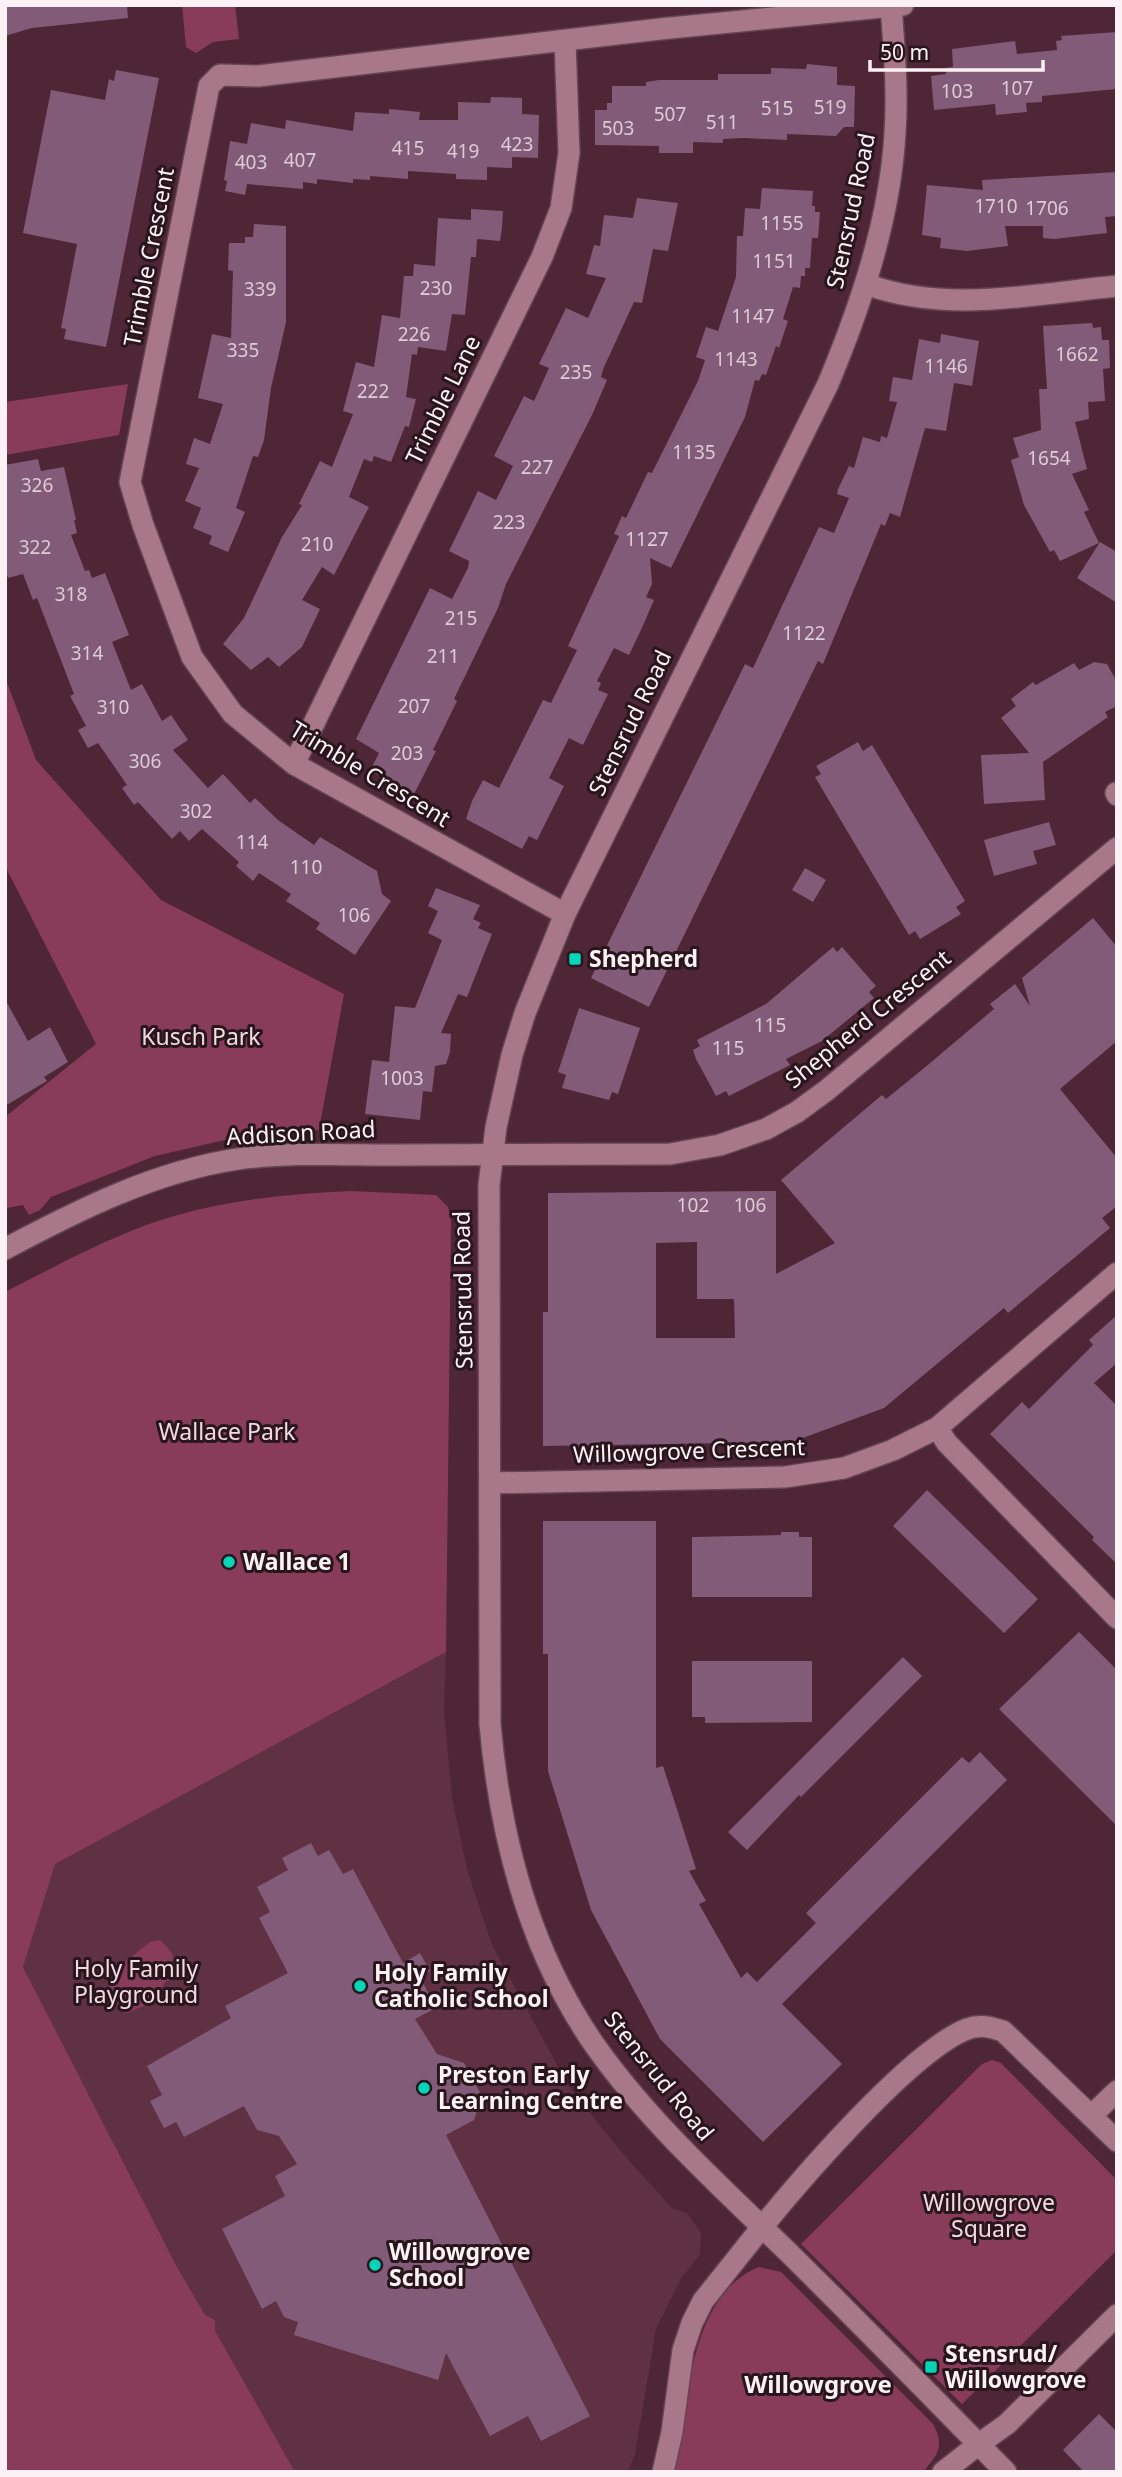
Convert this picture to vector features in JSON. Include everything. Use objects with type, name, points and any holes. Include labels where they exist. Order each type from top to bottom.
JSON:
[{"type":"street","name":"Trimble Crescent","points":[[565,914],[294,764],[233,714],[192,657],[143,525],[130,482],[209,86],[220,75],[258,76],[895,6]]},
{"type":"street","name":"Stensrud Road","points":[[895,6],[895,134],[866,284],[828,384],[565,914],[515,1044],[492,1155],[488,1207],[490,1724],[493,1761],[509,1847],[536,1929],[553,1969],[595,2046],[672,2136],[1006,2472]]},
{"type":"street","name":"Trimble Lane","points":[[294,764],[536,269],[561,208],[569,153],[565,41]]},
{"type":"street","points":[[866,284],[896,295],[962,301],[1117,286]]},
{"type":"street","name":"Shepherd Crescent","points":[[492,1155],[670,1154],[720,1144],[766,1129],[827,1090],[1117,848]]},
{"type":"street","name":"Addison Road","points":[[5,1249],[75,1213],[140,1186],[190,1170],[238,1159],[303,1155],[492,1155]]},
{"type":"street","name":"Willowgrove Crescent","points":[[490,1483],[785,1477],[845,1468],[893,1450],[937,1428],[1117,1273]]},
{"type":"street","points":[[937,1428],[947,1443],[1117,1618]]},
{"type":"street","points":[[663,2472],[672,2432],[683,2350],[703,2301],[811,2170],[890,2089],[951,2037],[969,2028],[985,2026],[1003,2031],[1117,2141]]},
{"type":"street","points":[[1092,2115],[1117,2091]]},
{"type":"street","points":[[943,2472],[1007,2424],[1117,2315]]},
{"type":"shaded area","points":[[446,1652],[444,1711],[452,1798],[467,1869],[492,1945],[569,2087],[624,2155],[672,2208],[687,2213],[701,2233],[700,2254],[680,2280],[656,2329],[635,2454],[628,2472],[295,2472],[176,2265],[23,1967],[54,1864]]},
{"type":"green space","points":[[182,5],[235,5],[239,39],[213,42],[196,53],[186,47]]},
{"type":"green space","points":[[128,384],[119,435],[5,455],[5,402]]},
{"type":"green space","name":"Kusch Park","points":[[5,677],[36,760],[161,900],[344,994],[319,1130],[229,1139],[155,1156],[51,1197],[40,1210],[29,1215],[23,1205],[7,1208],[5,1117],[96,1044],[5,866]]},
{"type":"green space","name":"Wallace Park","points":[[351,1191],[436,1195],[448,1207],[451,1219],[446,1652],[55,1864],[23,1967],[176,2265],[205,2315],[215,2320],[215,2331],[295,2472],[5,2472],[5,1292],[106,1242],[166,1218],[244,1201]]},
{"type":"green space","name":"Holy Family Playground","points":[[161,1940],[173,1955],[171,1969],[175,1971],[175,1979],[166,1981],[153,2002],[127,2013],[122,2012],[109,1989],[110,1974],[150,1942]]},
{"type":"green space","name":"Willowgrove Square","points":[[992,2060],[1001,2063],[1117,2180],[1117,2250],[962,2404],[801,2244],[982,2064]]},
{"type":"green space","points":[[759,2267],[781,2272],[933,2424],[939,2438],[938,2450],[923,2472],[673,2472],[688,2387],[704,2328],[717,2302],[735,2282]]},
{"type":"building","points":[[5,5],[127,5],[128,18],[32,28],[5,36]]},
{"type":"building","points":[[1117,32],[1117,89],[1042,96],[1042,102],[1026,103],[1027,112],[996,115],[995,104],[934,110],[931,76],[946,74],[945,68],[953,67],[952,49],[1015,41],[1017,54],[1057,50],[1056,41],[1062,40],[1061,36]]},
{"type":"building","points":[[807,64],[837,67],[837,85],[855,86],[854,127],[844,127],[836,136],[787,134],[787,140],[744,138],[723,139],[723,143],[693,142],[693,153],[659,153],[659,146],[595,145],[595,110],[607,110],[607,103],[612,103],[612,86],[646,86],[646,82],[659,80],[718,80],[718,74],[771,74],[771,68],[806,69]]},
{"type":"building","points":[[116,70],[159,78],[106,347],[64,339],[66,329],[61,328],[77,244],[23,233],[51,90],[105,100],[109,79],[114,81]]},
{"type":"building","points":[[491,97],[522,98],[522,114],[539,115],[538,158],[512,157],[512,168],[487,167],[487,180],[456,179],[456,174],[408,171],[408,179],[370,176],[370,180],[353,179],[353,183],[317,179],[317,184],[303,182],[303,189],[247,184],[245,195],[225,191],[230,141],[247,144],[251,123],[285,129],[286,120],[353,131],[355,112],[389,114],[389,109],[420,112],[419,120],[458,120],[458,102],[490,103]]},
{"type":"building","points":[[1117,172],[1117,216],[1105,217],[1107,233],[1054,239],[1043,238],[1043,226],[1005,226],[1008,246],[967,251],[940,248],[941,238],[922,235],[927,185],[983,190],[982,180]]},
{"type":"building","points":[[762,188],[813,191],[812,206],[815,206],[815,212],[820,212],[818,238],[812,238],[810,268],[805,268],[805,276],[801,276],[800,288],[793,287],[783,319],[788,321],[779,348],[776,346],[766,375],[762,374],[759,381],[755,380],[745,417],[671,568],[650,558],[652,584],[646,597],[654,600],[641,630],[629,655],[614,648],[597,681],[601,683],[598,690],[608,694],[583,745],[569,738],[549,778],[564,786],[537,840],[529,836],[522,849],[466,819],[472,801],[483,780],[499,788],[543,700],[551,703],[577,650],[568,646],[619,536],[614,534],[622,516],[626,518],[648,472],[652,473],[698,381],[705,360],[696,357],[706,327],[718,331],[736,277],[737,236],[743,236],[745,208],[760,209]]},
{"type":"building","points":[[637,198],[678,203],[668,251],[653,249],[642,303],[634,302],[604,367],[601,377],[607,380],[592,415],[506,584],[498,608],[454,699],[457,701],[433,750],[436,751],[414,794],[370,771],[379,753],[356,739],[430,588],[452,599],[468,568],[469,561],[449,551],[478,491],[496,500],[513,466],[494,456],[524,396],[534,401],[549,368],[539,364],[566,308],[588,318],[606,278],[586,274],[594,245],[600,246],[604,215],[633,218]]},
{"type":"building","points":[[471,209],[503,211],[500,241],[477,239],[476,257],[471,257],[465,315],[452,314],[446,351],[418,347],[417,355],[412,354],[406,397],[416,399],[409,427],[405,426],[391,462],[374,456],[372,462],[364,459],[349,497],[369,507],[334,575],[322,567],[302,600],[320,609],[302,647],[279,667],[268,657],[251,670],[223,644],[244,618],[282,537],[302,505],[299,504],[320,461],[332,467],[353,414],[343,411],[356,362],[374,367],[382,315],[400,318],[404,276],[413,276],[414,264],[435,266],[438,218],[471,220]]},
{"type":"building","points":[[254,224],[286,226],[286,322],[271,388],[264,440],[258,457],[253,456],[236,508],[245,512],[228,552],[209,544],[212,536],[193,528],[201,508],[185,501],[199,468],[186,464],[194,438],[210,444],[223,404],[198,398],[212,334],[231,338],[233,271],[228,270],[229,243],[245,243],[245,237],[253,237]]},
{"type":"building","points":[[1092,323],[1093,328],[1101,327],[1102,340],[1109,340],[1110,368],[1103,369],[1105,401],[1088,402],[1089,419],[1075,422],[1087,469],[1072,474],[1089,510],[1084,512],[1099,543],[1060,561],[1054,550],[1050,552],[1024,505],[1011,460],[1019,457],[1013,438],[1041,430],[1039,389],[1047,389],[1043,326]]},
{"type":"building","points":[[941,334],[979,341],[972,386],[954,383],[946,431],[925,428],[900,517],[890,513],[885,526],[881,524],[823,664],[818,661],[649,1007],[591,978],[745,664],[753,668],[819,527],[834,533],[849,498],[837,494],[838,489],[849,466],[854,468],[863,437],[880,442],[881,436],[887,438],[897,402],[889,401],[893,377],[912,380],[919,339],[940,343]]},
{"type":"building","points":[[38,459],[41,471],[64,467],[76,520],[77,533],[71,535],[85,571],[89,570],[92,578],[105,573],[129,635],[112,642],[131,690],[142,684],[162,721],[171,715],[188,740],[173,750],[208,788],[223,774],[250,803],[255,798],[278,820],[314,845],[320,837],[377,871],[382,894],[391,901],[355,955],[316,929],[320,923],[286,901],[291,894],[259,873],[253,881],[236,866],[239,862],[202,829],[189,841],[180,831],[172,839],[138,802],[134,805],[122,788],[127,785],[98,743],[88,748],[78,730],[86,726],[70,696],[74,694],[37,598],[33,600],[23,574],[8,578],[5,569],[5,465]]},
{"type":"building","points":[[1100,542],[1117,552],[1117,603],[1077,578]]},
{"type":"building","points":[[1094,662],[1107,664],[1117,682],[1117,706],[1105,712],[1108,717],[1043,762],[1045,800],[984,804],[981,755],[1029,753],[1001,718],[1016,706],[1011,699],[1033,682],[1036,685],[1074,663],[1079,670]]},
{"type":"building","points":[[858,742],[863,751],[872,745],[965,901],[956,907],[961,914],[920,939],[915,931],[909,935],[815,777],[821,774],[816,766]]},
{"type":"building","points":[[1049,822],[1056,845],[1033,851],[1037,864],[994,876],[984,840]]},
{"type":"building","points":[[805,868],[826,880],[813,902],[792,890]]},
{"type":"building","points":[[436,888],[480,905],[473,919],[481,923],[478,928],[492,934],[467,997],[458,994],[441,1033],[451,1034],[450,1052],[446,1064],[435,1066],[432,1092],[423,1091],[420,1120],[365,1114],[372,1060],[389,1062],[395,1006],[415,1008],[442,940],[428,933],[438,911],[428,906]]},
{"type":"building","points":[[1093,918],[1117,947],[1117,1041],[1060,1089],[1117,1158],[1117,1206],[1102,1218],[1110,1228],[1008,1313],[1004,1308],[884,1408],[792,1442],[543,1446],[543,1312],[548,1312],[548,1193],[776,1191],[776,1274],[835,1243],[781,1180],[882,1095],[886,1099],[923,1069],[994,1009],[990,1004],[1015,984],[1030,1006],[1022,978]],"holes":[[[697,1242],[697,1299],[734,1299],[735,1338],[656,1338],[656,1243]]]},
{"type":"building","points":[[833,947],[837,952],[842,947],[876,986],[869,992],[874,998],[822,1041],[786,1059],[790,1065],[729,1096],[726,1091],[716,1096],[696,1059],[693,1050],[700,1046],[697,1040],[766,1004]]},
{"type":"building","points":[[5,999],[28,1041],[50,1027],[68,1062],[44,1077],[47,1081],[5,1106]]},
{"type":"building","points":[[579,1008],[640,1028],[618,1094],[612,1092],[609,1100],[562,1088],[566,1075],[558,1072]]},
{"type":"building","points":[[1117,1315],[1117,1363],[1094,1383],[1117,1406],[1117,1564],[1092,1540],[1094,1537],[990,1434],[1022,1402],[1029,1409],[1093,1345],[1089,1340]]},
{"type":"building","points":[[927,1490],[1038,1599],[1004,1633],[893,1526]]},
{"type":"building","points":[[543,1521],[656,1521],[656,1768],[663,1766],[696,1869],[689,1871],[706,1901],[699,1904],[741,1978],[747,1972],[757,1982],[816,1923],[806,1913],[962,1757],[969,1763],[980,1752],[1007,1780],[782,2004],[842,2064],[763,2142],[660,2039],[591,1910],[548,1771],[548,1654],[543,1654]]},
{"type":"building","points":[[781,1532],[799,1532],[799,1537],[812,1537],[812,1597],[692,1597],[692,1537],[781,1535]]},
{"type":"building","points":[[1079,1632],[1117,1670],[1117,1826],[999,1709]]},
{"type":"building","points":[[903,1657],[922,1676],[801,1797],[799,1795],[747,1850],[728,1832]]},
{"type":"building","points":[[692,1661],[812,1661],[812,1722],[705,1723],[705,1717],[692,1717]]},
{"type":"building","points":[[311,1843],[318,1856],[329,1850],[343,1874],[353,1869],[403,1963],[420,1953],[430,1971],[420,1977],[436,2008],[415,2019],[437,2054],[464,2063],[482,2096],[474,2120],[446,2135],[590,2416],[541,2441],[528,2416],[490,2436],[446,2353],[438,2380],[294,2335],[298,2322],[284,2317],[276,2301],[262,2309],[222,2229],[285,2196],[275,2176],[297,2164],[279,2136],[257,2130],[244,2106],[184,2137],[176,2122],[164,2128],[150,2101],[162,2095],[147,2066],[231,2018],[225,2006],[288,1973],[259,1918],[270,1912],[257,1887],[288,1870],[282,1858]]},
{"type":"building","points":[[1099,2414],[1117,2432],[1117,2472],[1084,2472],[1063,2450]]},
{"type":"place","name":"Shepherd","points":[[575,959]]},
{"type":"place","name":"Wallace 1","points":[[229,1562]]},
{"type":"place","name":"Holy Family Catholic School","points":[[360,1986]]},
{"type":"place","name":"Preston Early Learning Centre","points":[[424,2088]]},
{"type":"place","name":"Willowgrove School","points":[[375,2265]]},
{"type":"place","name":"Stensrud/ Willowgrove","points":[[931,2367]]},
{"type":"district","name":"Willowgrove","points":[[818,2385]]}]
